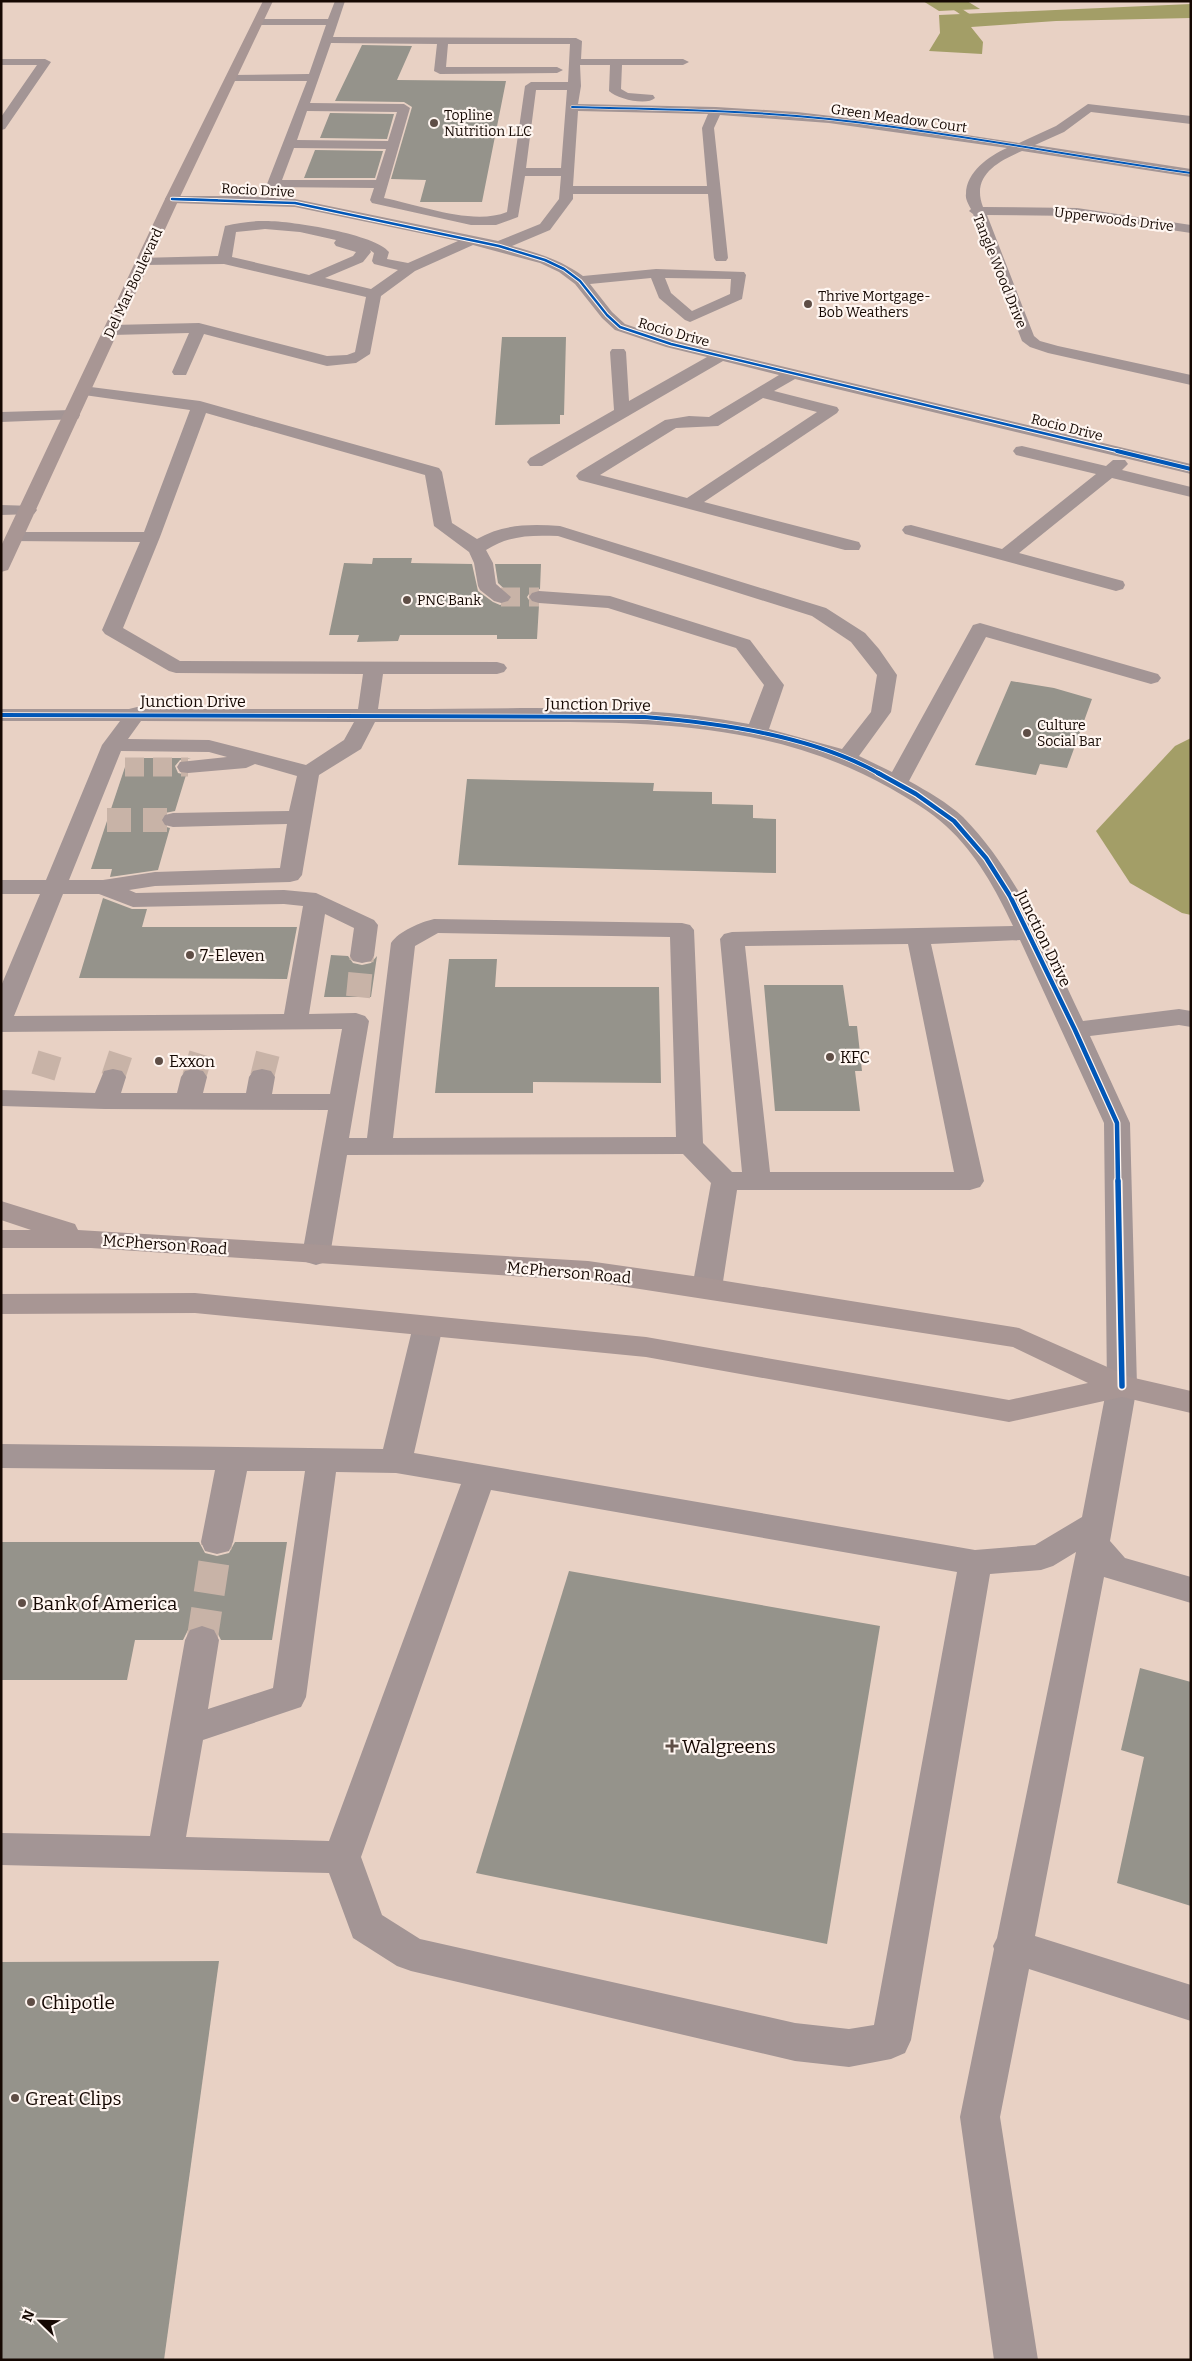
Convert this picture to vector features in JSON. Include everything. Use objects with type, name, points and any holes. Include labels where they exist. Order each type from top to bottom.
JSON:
[{"type":"main road","name":"Del Mar Boulevard","points":[[1,566],[172,199],[268,1]]},
{"type":"main road","points":[[1,1210],[91,1239]]},
{"type":"main road","name":"McPherson Road","points":[[1,1239],[91,1239],[588,1272],[707,1288],[1019,1338],[1122,1386],[1191,1402]]},
{"type":"main road","name":"McPherson Road","points":[[1,1304],[195,1303],[646,1347],[1009,1411],[1122,1386]]},
{"type":"main road","points":[[1,1312],[41,1304]]},
{"type":"street","points":[[340,1],[326,40],[576,41],[566,200],[545,227],[499,246]]},
{"type":"street","points":[[258,22],[334,22]]},
{"type":"street","points":[[443,40],[446,57],[440,71],[575,66],[616,62],[683,62]]},
{"type":"street","points":[[326,44],[274,184],[382,184]]},
{"type":"street","points":[[1,62],[45,62],[1,126]]},
{"type":"street","points":[[616,62],[616,91],[626,96],[759,102],[752,113]]},
{"type":"street","points":[[231,78],[314,77]]},
{"type":"street","points":[[304,107],[404,108],[377,200],[470,221],[496,222],[513,214],[531,86],[574,86]]},
{"type":"street","name":"Green Meadow Court","points":[[572,107],[752,113],[896,127],[1191,172]]},
{"type":"street","name":"Tangle Wood Drive","points":[[1191,120],[1088,108],[1059,129],[1018,146],[990,165],[976,180],[972,195],[976,211],[1027,338],[1035,344],[1054,350],[1191,380]]},
{"type":"street","points":[[716,111],[708,128],[722,258]]},
{"type":"street","points":[[289,144],[393,145]]},
{"type":"street","points":[[520,172],[568,172]]},
{"type":"street","points":[[566,190],[715,190]]},
{"type":"street","name":"Rocio Drive","points":[[172,199],[295,203],[499,246],[545,260],[564,269],[580,281],[607,315],[620,327],[663,342],[1191,469]]},
{"type":"street","points":[[698,207],[717,207]]},
{"type":"street","name":"Upperwoods Drive","points":[[976,211],[1084,213],[1191,229]]},
{"type":"street","points":[[224,260],[230,229],[249,224],[281,225],[370,244],[382,252],[379,261],[410,268]]},
{"type":"street","points":[[249,224],[358,247],[364,252],[358,259],[309,280]]},
{"type":"street","points":[[112,330],[199,328],[327,361],[350,360],[362,354],[374,294],[410,268],[472,240]]},
{"type":"street","points":[[143,262],[224,260],[374,294]]},
{"type":"street","points":[[580,281],[656,273],[739,275],[737,296],[690,317],[664,295],[656,273]]},
{"type":"street","points":[[180,372],[199,328]]},
{"type":"street","points":[[618,352],[622,412]]},
{"type":"street","points":[[536,462],[720,356]]},
{"type":"street","points":[[792,373],[712,422],[689,421],[670,424],[585,476],[852,546]]},
{"type":"street","points":[[83,391],[200,406],[433,472],[444,526],[477,547],[486,564],[487,586],[501,597]]},
{"type":"street","points":[[690,504],[831,410],[760,393]]},
{"type":"street","points":[[200,406],[151,537],[112,630],[176,667],[496,668]]},
{"type":"street","points":[[1,417],[72,415]]},
{"type":"street","points":[[1022,451],[1191,492]]},
{"type":"street","points":[[1006,556],[1130,454]]},
{"type":"street","points":[[1,510],[28,510]]},
{"type":"street","points":[[477,547],[498,534],[526,529],[560,531],[819,612],[843,625],[869,647],[887,675],[881,712],[846,759]]},
{"type":"street","points":[[910,530],[1116,585]]},
{"type":"street","points":[[15,537],[151,537]]},
{"type":"street","points":[[539,597],[610,602],[743,644],[774,685],[757,732]]},
{"type":"street","points":[[897,783],[980,629],[1151,678]]},
{"type":"street","points":[[1,887],[103,887],[155,879],[290,876],[308,772],[353,744],[367,716],[374,667]]},
{"type":"street","points":[[1,1017],[82,820],[114,767],[113,745],[137,713]]},
{"type":"street","name":"Junction Drive","points":[[1,714],[137,713],[645,717],[705,722],[757,732],[825,750],[868,767],[897,783],[954,821],[986,858],[1010,896],[1076,1030],[1117,1123],[1122,1386],[1095,1534],[1012,1946],[980,2117],[1016,2360]]},
{"type":"street","points":[[113,745],[209,746],[308,772]]},
{"type":"street","points":[[188,767],[216,766],[265,760]]},
{"type":"street","points":[[172,820],[299,817]]},
{"type":"street","points":[[82,820],[107,820]]},
{"type":"street","points":[[103,887],[133,900],[284,897],[316,900],[366,925],[362,956]]},
{"type":"street","points":[[279,1029],[316,900]]},
{"type":"street","points":[[379,1147],[404,943],[434,926],[682,930],[690,1145],[725,1181],[970,1181],[918,937]]},
{"type":"street","points":[[757,1182],[732,939],[918,937],[1027,932]]},
{"type":"street","points":[[1,1024],[55,1034],[207,1033],[279,1029],[357,1009],[316,1254]]},
{"type":"street","points":[[1076,1030],[1179,1017],[1191,1019]]},
{"type":"street","points":[[1,1098],[38,1088],[191,1089],[260,1090],[342,1102]]},
{"type":"street","points":[[335,1147],[690,1145]]},
{"type":"street","points":[[707,1288],[725,1181]]},
{"type":"street","points":[[396,1461],[428,1326]]},
{"type":"street","points":[[1,1456],[396,1461],[975,1563],[1041,1558],[1095,1534],[1114,1567],[1191,1590]]},
{"type":"street","points":[[217,1542],[233,1459]]},
{"type":"street","points":[[187,1732],[289,1696],[322,1460]]},
{"type":"street","points":[[480,1476],[342,1857],[367,1926],[412,1954],[795,2042],[849,2048],[891,2040],[975,1563]]},
{"type":"street","points":[[165,1853],[202,1640]]},
{"type":"street","points":[[1,1849],[342,1857]]},
{"type":"street","points":[[1012,1946],[1191,2003]]},
{"type":"shaded area","points":[[923,1],[967,1],[980,9],[939,11]]},
{"type":"shaded area","points":[[1191,4],[1191,18],[1056,21],[971,27],[983,42],[982,54],[929,51],[940,33],[939,15]]},
{"type":"shaded area","points":[[1191,738],[1191,915],[1182,913],[1130,883],[1096,831],[1175,746]]},
{"type":"building","points":[[362,45],[412,46],[397,80],[506,81],[482,202],[420,202],[426,180],[391,179],[412,107],[404,102],[335,101]]},
{"type":"building","points":[[330,113],[394,114],[387,139],[320,138]]},
{"type":"building","points":[[315,150],[383,151],[375,178],[304,178]]},
{"type":"building","points":[[502,337],[566,337],[564,415],[560,415],[560,424],[495,425]]},
{"type":"building","points":[[373,558],[412,558],[411,563],[472,564],[478,591],[500,605],[509,603],[513,597],[498,583],[495,564],[541,564],[540,589],[531,591],[527,597],[531,603],[539,605],[537,639],[497,639],[497,635],[400,635],[398,641],[357,642],[359,635],[329,635],[344,563],[372,564]]},
{"type":"building","name":"Culture Social Bar","points":[[1011,681],[1054,688],[1092,699],[1067,768],[1040,764],[1036,775],[975,765]]},
{"type":"building","points":[[128,758],[191,758],[180,760],[175,766],[178,773],[186,775],[175,811],[165,813],[160,819],[163,826],[170,828],[158,870],[110,877],[112,869],[91,869]]},
{"type":"building","points":[[467,779],[654,783],[653,791],[712,792],[712,804],[753,805],[753,818],[776,819],[776,873],[458,865]]},
{"type":"building","points":[[103,898],[132,909],[147,909],[142,927],[297,927],[287,979],[79,978]]},
{"type":"building","points":[[331,955],[348,956],[353,963],[362,965],[371,963],[377,956],[371,997],[324,997]]},
{"type":"building","points":[[449,959],[497,959],[495,987],[659,987],[661,1083],[533,1082],[533,1093],[435,1093]]},
{"type":"building","points":[[764,985],[843,985],[849,1026],[857,1026],[862,1071],[855,1071],[860,1111],[775,1111]]},
{"type":"building","points":[[1,1542],[199,1542],[205,1553],[217,1556],[229,1553],[235,1542],[287,1542],[272,1640],[221,1640],[215,1628],[201,1624],[189,1628],[183,1640],[135,1640],[127,1680],[1,1680]]},
{"type":"building","points":[[569,1571],[880,1626],[827,1944],[476,1873]]},
{"type":"building","points":[[1140,1668],[1191,1682],[1191,1906],[1117,1883],[1144,1757],[1121,1750]]},
{"type":"building","points":[[219,1961],[164,2360],[1,2360],[1,1962]]},
{"type":"waterway","points":[[946,1],[969,16],[984,19]]},
{"type":"tunnel","points":[[501,597],[539,597]]},
{"type":"tunnel","points":[[125,767],[188,767]]},
{"type":"tunnel","points":[[107,820],[173,820]]},
{"type":"tunnel","points":[[358,997],[362,956]]},
{"type":"tunnel","points":[[43,1077],[53,1044]]},
{"type":"tunnel","points":[[113,1077],[124,1044]]},
{"type":"tunnel","points":[[194,1077],[204,1044]]},
{"type":"tunnel","points":[[262,1077],[270,1045]]},
{"type":"tunnel","points":[[202,1640],[217,1542]]},
{"type":"cycle path","points":[[572,107],[733,112],[829,119],[874,124],[1191,173]]},
{"type":"cycle path","points":[[172,199],[295,203],[499,246],[545,260],[564,269],[580,281],[607,315],[620,327],[671,344],[1191,469]]},
{"type":"cycle path","points":[[1,715],[645,717],[705,722],[757,732],[825,750],[868,767],[916,794],[954,821],[986,858],[1010,896],[1075,1030],[1117,1123],[1122,1386]]},
{"type":"place","name":"Topline Nutrition LLC","points":[[434,123]]},
{"type":"place","name":"Thrive Mortgage- Bob Weathers","points":[[808,304]]},
{"type":"place","name":"PNC Bank","points":[[407,600]]},
{"type":"place","name":"Culture Social Bar","points":[[1027,733]]},
{"type":"place","name":"7-Eleven","points":[[190,955]]},
{"type":"place","name":"KFC","points":[[830,1057]]},
{"type":"place","name":"Exxon","points":[[159,1061]]},
{"type":"place","name":"Bank of America","points":[[22,1603]]},
{"type":"place","name":"Walgreens","points":[[672,1746]]},
{"type":"place","name":"Chipotle","points":[[31,2002]]},
{"type":"place","name":"Great Clips","points":[[15,2098]]}]
